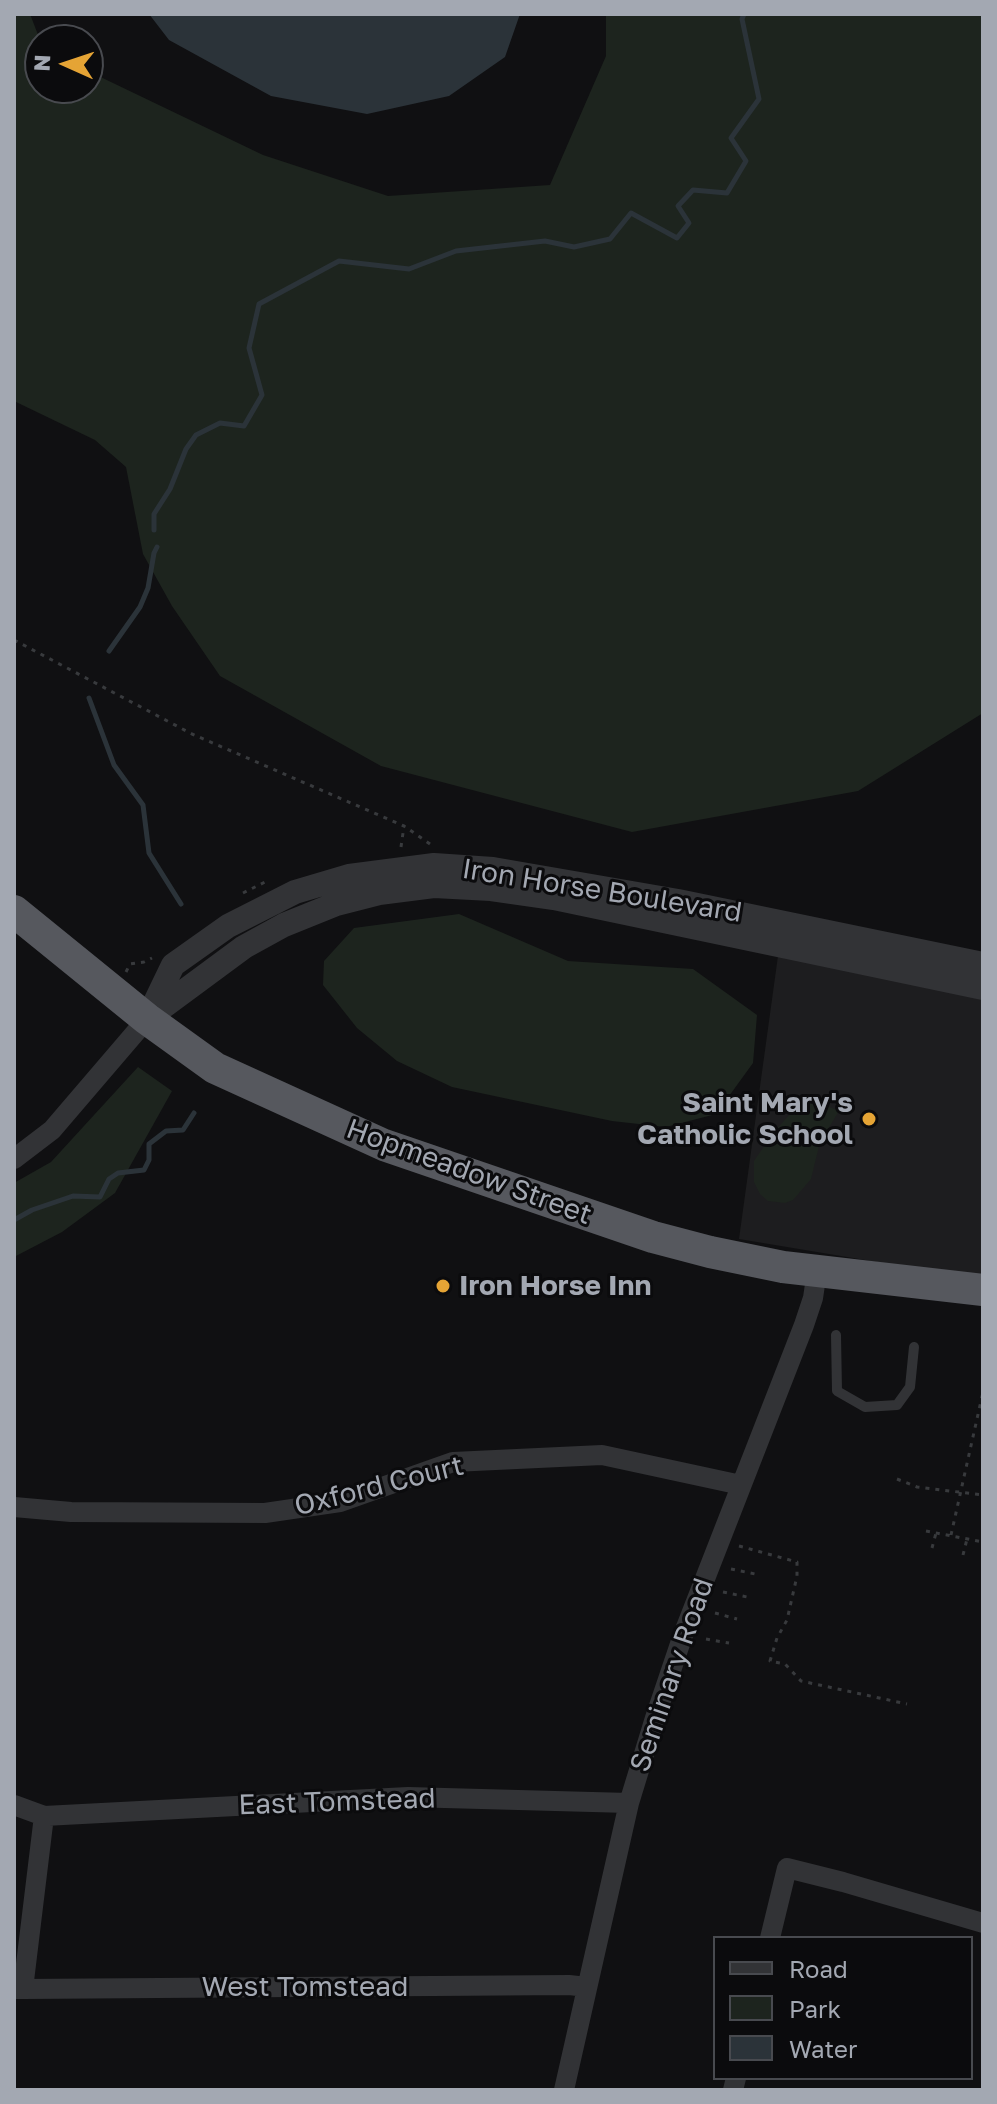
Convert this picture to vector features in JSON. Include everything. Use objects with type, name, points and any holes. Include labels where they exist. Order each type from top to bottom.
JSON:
[{"type":"highway","name":"Hopmeadow Street","points":[[14,911],[147,1019],[215,1068],[384,1145],[653,1237],[710,1252],[817,1271],[983,1290]]},
{"type":"street","name":"Iron Horse Boulevard","points":[[147,1019],[173,965],[228,926],[295,892],[349,876],[434,865],[493,869],[678,901],[983,964]]},
{"type":"street","name":"Iron Horse Boulevard","points":[[147,1019],[244,947],[284,925],[336,904],[379,893],[434,886],[491,889],[554,898],[983,988]]},
{"type":"street","points":[[14,1159],[52,1130],[147,1019]]},
{"type":"street","name":"Seminary Road","points":[[564,2090],[629,1803],[683,1635],[804,1325],[813,1298],[817,1271]]},
{"type":"street","name":"Oxford Court","points":[[14,1507],[71,1512],[265,1513],[340,1502],[453,1462],[602,1455],[741,1485]]},
{"type":"street","name":"East Tomstead","points":[[44,1816],[408,1797],[629,1803]]},
{"type":"street","points":[[14,1805],[44,1816],[18,1989]]},
{"type":"street","points":[[770,1936],[787,1868],[983,1923]]},
{"type":"street","name":"West Tomstead","points":[[18,1989],[587,1987]]},
{"type":"lane","points":[[836,1335],[837,1391],[865,1407],[897,1405],[910,1387],[914,1347]]},
{"type":"path","points":[[14,640],[192,734],[404,826],[401,847]]},
{"type":"path","points":[[951,1535],[983,1392]]},
{"type":"path","points":[[897,1479],[917,1487],[983,1495]]},
{"type":"path","points":[[926,1531],[983,1542]]},
{"type":"path","points":[[932,1548],[936,1533]]},
{"type":"path","points":[[963,1555],[967,1539]]},
{"type":"path","points":[[739,1546],[797,1562],[787,1620],[770,1661],[785,1664],[801,1681],[907,1704]]},
{"type":"path","points":[[731,1569],[755,1574]]},
{"type":"path","points":[[723,1592],[747,1597]]},
{"type":"path","points":[[715,1613],[737,1619]]},
{"type":"path","points":[[706,1639],[729,1643]]},
{"type":"shaded area","name":"Saint Mary's Catholic School","points":[[778,956],[983,999],[983,1276],[901,1266],[739,1239]]},
{"type":"green space","points":[[14,14],[30,14],[34,24],[24,24],[24,104],[104,104],[104,79],[263,155],[388,196],[550,185],[606,56],[606,14],[983,14],[983,713],[858,791],[632,832],[381,766],[220,676],[172,606],[143,554],[126,467],[95,440],[14,401]]},
{"type":"green space","points":[[459,914],[568,961],[693,969],[757,1015],[753,1063],[716,1114],[666,1127],[612,1121],[452,1087],[397,1061],[357,1028],[323,985],[324,961],[354,928]]},
{"type":"green space","points":[[138,1067],[172,1091],[115,1193],[62,1232],[14,1257],[14,1183],[51,1162]]},
{"type":"green space","points":[[813,1100],[839,1111],[820,1142],[811,1179],[793,1200],[785,1203],[768,1201],[754,1182],[754,1161],[792,1112]]},
{"type":"water","points":[[149,14],[520,14],[505,57],[449,96],[367,114],[271,96],[169,40]]},
{"type":"waterway","points":[[154,530],[154,514],[196,435],[220,423],[244,426],[262,395],[249,348],[259,304],[339,261],[409,269],[456,251],[545,241],[574,247],[610,239],[631,213],[677,238],[689,223],[678,206],[693,190],[727,193],[746,161],[731,138],[759,99],[742,19],[744,14]]},
{"type":"waterway","points":[[109,651],[140,607],[148,588],[157,547]]},
{"type":"waterway","points":[[89,698],[114,765],[143,805],[149,853],[181,904]]},
{"type":"waterway","points":[[14,1220],[32,1210],[73,1196],[100,1197],[109,1179],[118,1173],[144,1170],[149,1160],[149,1144],[166,1131],[183,1130],[194,1113]]},
{"type":"place","name":"Saint Mary's Catholic School","points":[[869,1119]]},
{"type":"place","name":"Iron Horse Inn","points":[[443,1286]]}]
